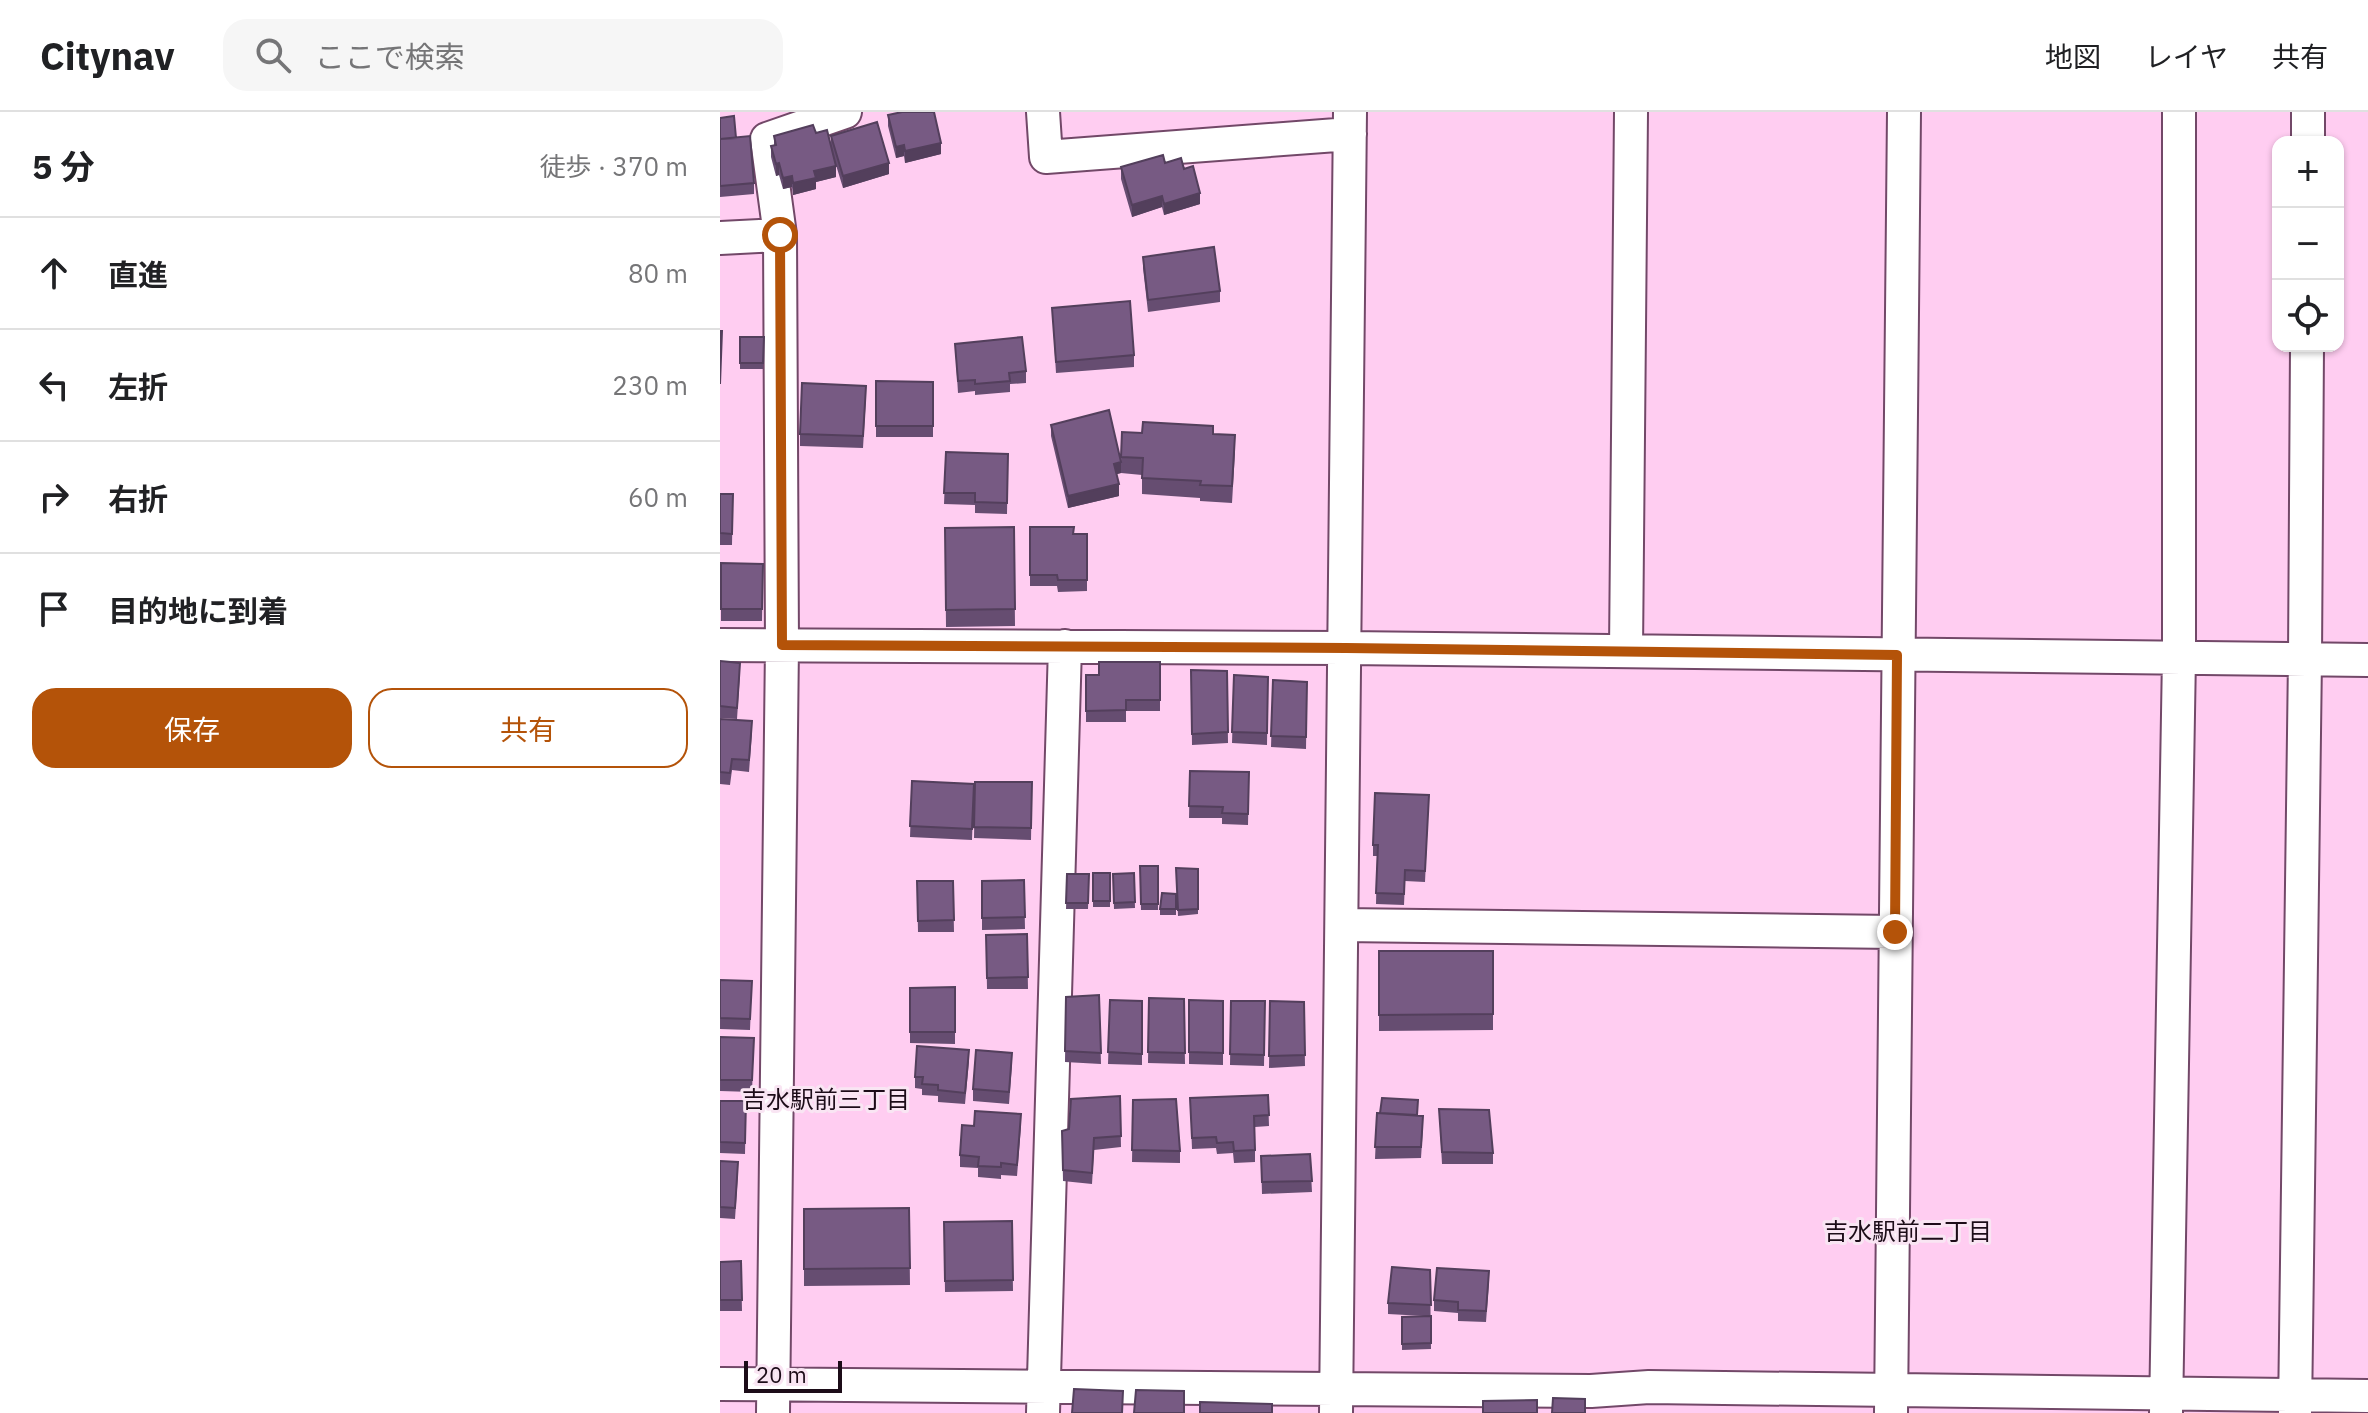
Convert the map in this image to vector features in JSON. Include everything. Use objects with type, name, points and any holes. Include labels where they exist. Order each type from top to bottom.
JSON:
[{"type":"street","points":[[772,1399],[782,645],[780,235],[767,139],[845,112]]},
{"type":"street","points":[[1043,112],[1046,157],[1350,123],[1336,1400]]},
{"type":"street","points":[[1626,651],[1631,112]]},
{"type":"street","points":[[1891,1402],[1904,112]]},
{"type":"street","points":[[2166,1403],[2179,656],[2179,112]]},
{"type":"street","points":[[2308,112],[2308,136]]},
{"type":"street","points":[[720,238],[780,235]]},
{"type":"street","points":[[2295,1404],[2307,352]]},
{"type":"street","points":[[720,645],[1346,648],[2368,660]]},
{"type":"street","points":[[1043,1400],[1065,646]]},
{"type":"street","points":[[1342,925],[1895,932]]},
{"type":"street","points":[[720,1384],[772,1399],[1336,1400],[1591,1391],[1620,1401],[1649,1387],[1891,1402],[2295,1404],[2368,1396]]},
{"type":"building","points":[[934,112],[941,143],[905,151],[904,145],[896,147],[888,115]]},
{"type":"building","points":[[734,116],[736,138],[720,139],[720,118]]},
{"type":"building","points":[[877,122],[889,163],[843,176],[831,136]]},
{"type":"building","points":[[813,125],[816,133],[827,130],[836,166],[814,171],[816,178],[793,183],[792,176],[783,178],[779,163],[776,164],[771,146],[776,145],[774,136]]},
{"type":"building","points":[[750,136],[754,183],[720,186],[720,139]]},
{"type":"building","points":[[1163,155],[1165,163],[1181,158],[1184,169],[1193,166],[1200,193],[1164,204],[1162,196],[1132,205],[1121,167]]},
{"type":"building","points":[[1214,247],[1220,291],[1148,300],[1143,257]]},
{"type":"building","points":[[1130,301],[1134,355],[1056,362],[1052,308]]},
{"type":"building","points":[[720,331],[722,331],[720,384]]},
{"type":"building","points":[[740,337],[764,337],[763,363],[740,363]]},
{"type":"building","points":[[1022,337],[1026,371],[1009,373],[1010,381],[975,384],[975,380],[958,381],[955,344]]},
{"type":"building","points":[[876,381],[933,382],[933,426],[876,426]]},
{"type":"building","points":[[802,383],[866,386],[863,436],[800,434]]},
{"type":"building","points":[[1109,410],[1121,462],[1114,464],[1119,484],[1068,496],[1051,425]]},
{"type":"building","points":[[1143,422],[1213,426],[1213,434],[1235,435],[1232,486],[1142,478],[1143,458],[1121,457],[1122,432],[1142,433]]},
{"type":"building","points":[[946,452],[1008,454],[1007,503],[975,502],[975,493],[944,493]]},
{"type":"building","points":[[720,494],[733,494],[732,534],[720,533]]},
{"type":"building","points":[[1014,527],[1015,609],[946,610],[945,528]]},
{"type":"building","points":[[1030,527],[1074,527],[1073,534],[1087,534],[1087,580],[1058,580],[1057,575],[1030,575]]},
{"type":"building","points":[[721,563],[763,564],[762,609],[721,609]]},
{"type":"building","points":[[720,661],[740,663],[737,708],[720,706]]},
{"type":"building","points":[[1099,662],[1160,662],[1160,700],[1126,700],[1126,710],[1086,711],[1086,675],[1099,675]]},
{"type":"building","points":[[1191,670],[1227,671],[1228,732],[1192,734]]},
{"type":"building","points":[[1234,675],[1268,677],[1267,733],[1232,732]]},
{"type":"building","points":[[1273,680],[1307,682],[1306,737],[1271,736]]},
{"type":"building","points":[[720,719],[752,721],[749,760],[732,759],[730,773],[720,772]]},
{"type":"building","points":[[1190,771],[1249,772],[1248,814],[1222,813],[1223,807],[1189,806]]},
{"type":"building","points":[[912,781],[974,784],[972,829],[910,826]]},
{"type":"building","points":[[975,782],[1032,782],[1031,828],[974,827]]},
{"type":"building","points":[[1375,793],[1429,795],[1425,871],[1405,870],[1404,894],[1376,893],[1378,845],[1373,845]]},
{"type":"building","points":[[1140,866],[1158,866],[1158,904],[1141,904]]},
{"type":"building","points":[[1176,868],[1198,869],[1198,909],[1178,910]]},
{"type":"building","points":[[1093,873],[1110,873],[1110,901],[1093,901]]},
{"type":"building","points":[[1134,873],[1135,902],[1114,903],[1113,874]]},
{"type":"building","points":[[1067,874],[1089,874],[1088,903],[1066,903]]},
{"type":"building","points":[[1024,880],[1025,917],[982,918],[982,881]]},
{"type":"building","points":[[917,881],[953,881],[954,920],[918,921]]},
{"type":"building","points":[[1162,893],[1176,894],[1176,909],[1160,909]]},
{"type":"building","points":[[1027,934],[1028,977],[987,978],[986,935]]},
{"type":"building","points":[[1379,951],[1493,951],[1493,1014],[1379,1015]]},
{"type":"building","points":[[720,980],[752,981],[750,1019],[720,1018]]},
{"type":"building","points":[[955,987],[955,1032],[910,1032],[910,988]]},
{"type":"building","points":[[1099,995],[1101,1053],[1065,1051],[1066,997]]},
{"type":"building","points":[[1149,998],[1184,999],[1185,1053],[1148,1052]]},
{"type":"building","points":[[1110,1000],[1142,1001],[1142,1054],[1108,1052]]},
{"type":"building","points":[[1189,1000],[1223,1001],[1223,1053],[1189,1052]]},
{"type":"building","points":[[1231,1001],[1265,1001],[1264,1055],[1230,1054]]},
{"type":"building","points":[[1270,1001],[1304,1002],[1305,1055],[1269,1056]]},
{"type":"building","points":[[720,1037],[754,1038],[752,1080],[720,1080]]},
{"type":"building","points":[[917,1046],[969,1050],[965,1093],[938,1090],[938,1085],[922,1084],[923,1077],[915,1077]]},
{"type":"building","points":[[976,1050],[1012,1053],[1009,1092],[973,1089]]},
{"type":"building","points":[[1268,1095],[1269,1115],[1254,1116],[1255,1150],[1234,1151],[1233,1142],[1217,1143],[1216,1137],[1192,1138],[1190,1098]]},
{"type":"building","points":[[1120,1096],[1121,1136],[1094,1138],[1092,1173],[1063,1170],[1062,1131],[1069,1129],[1071,1099]]},
{"type":"building","points":[[1382,1098],[1418,1100],[1417,1115],[1380,1113]]},
{"type":"building","points":[[1176,1099],[1180,1151],[1132,1150],[1133,1100]]},
{"type":"building","points":[[720,1101],[746,1101],[745,1143],[720,1142]]},
{"type":"building","points":[[1439,1109],[1489,1110],[1493,1153],[1442,1152]]},
{"type":"building","points":[[975,1111],[1021,1114],[1017,1165],[1001,1163],[1001,1167],[978,1166],[979,1157],[960,1155],[962,1125],[974,1126]]},
{"type":"building","points":[[1377,1113],[1423,1116],[1421,1147],[1375,1147]]},
{"type":"building","points":[[1310,1154],[1312,1181],[1262,1182],[1261,1156]]},
{"type":"building","points":[[720,1161],[738,1162],[735,1208],[720,1207]]},
{"type":"building","points":[[909,1208],[910,1268],[804,1269],[804,1209]]},
{"type":"building","points":[[1012,1221],[1013,1280],[945,1281],[944,1222]]},
{"type":"building","points":[[741,1261],[742,1300],[720,1300],[720,1262]]},
{"type":"building","points":[[1392,1267],[1430,1270],[1431,1305],[1388,1303]]},
{"type":"building","points":[[1437,1268],[1489,1271],[1486,1311],[1458,1310],[1458,1302],[1434,1300]]},
{"type":"building","points":[[1431,1316],[1431,1343],[1402,1344],[1402,1317]]},
{"type":"building","points":[[1074,1389],[1123,1391],[1122,1413],[1072,1413]]},
{"type":"building","points":[[1136,1390],[1184,1391],[1184,1413],[1134,1413]]},
{"type":"building","points":[[1553,1398],[1585,1399],[1585,1413],[1552,1413]]},
{"type":"building","points":[[1537,1400],[1537,1413],[1483,1413],[1483,1401]]},
{"type":"building","points":[[1200,1402],[1272,1404],[1272,1413],[1200,1413]]},
{"type":"district","name":"吉水駅前三丁目","points":[[826,1100]]},
{"type":"district","name":"吉水駅前二丁目","points":[[1908,1232]]},
{"type":"route","points":[[780,235],[782,645],[1897,655],[1895,932]]}]
